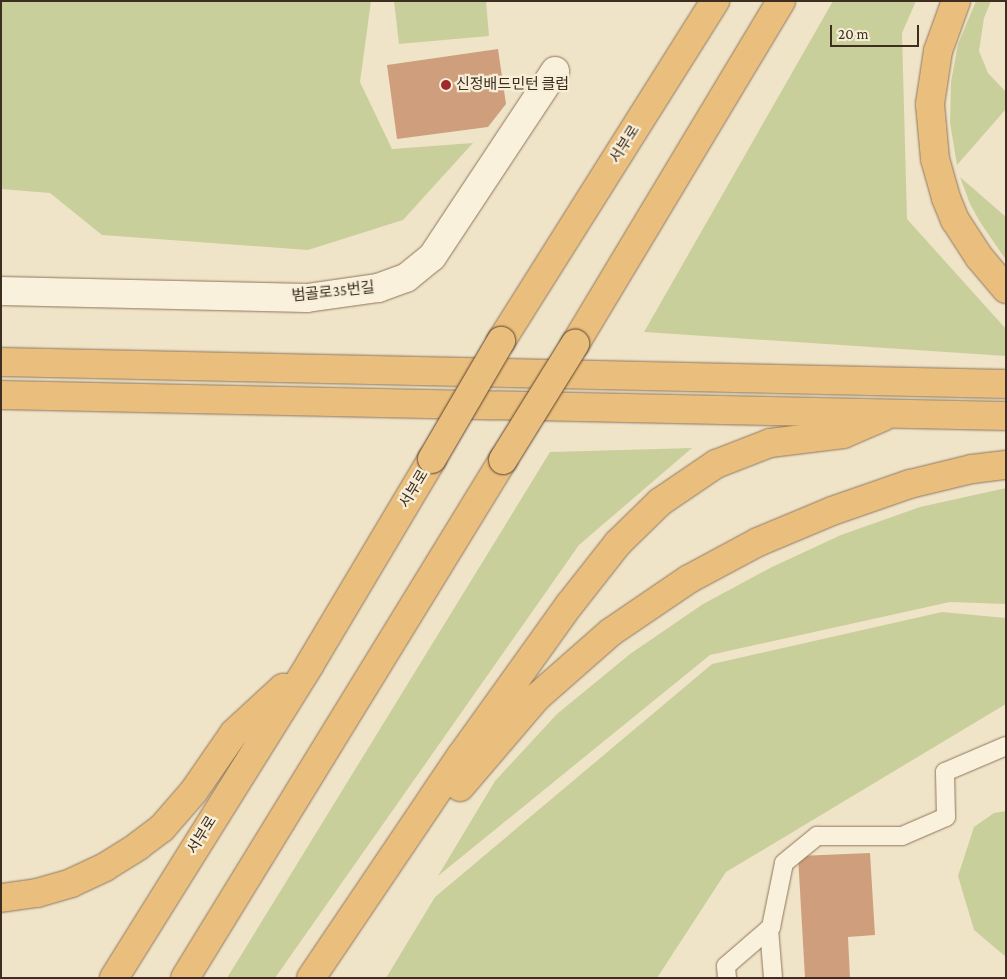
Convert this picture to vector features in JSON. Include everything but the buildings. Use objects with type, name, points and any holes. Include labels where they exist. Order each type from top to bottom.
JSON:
[{"type":"highway","name":"서부로","points":[[114,978],[310,664],[501,341],[715,1]]},
{"type":"highway","points":[[185,978],[575,344],[781,1]]},
{"type":"highway","points":[[956,1],[938,51],[930,104],[936,159],[946,198],[955,220],[979,257],[1006,289]]},
{"type":"highway","points":[[1,362],[1006,384]]},
{"type":"highway","points":[[1,395],[1006,416]]},
{"type":"highway","points":[[311,978],[461,756],[570,604],[618,543],[660,502],[716,464],[770,443],[844,434],[892,414]]},
{"type":"highway","points":[[398,851],[444,805],[537,697],[611,632],[689,579],[758,542],[832,511],[910,484],[972,469],[1006,465]]},
{"type":"highway","points":[[1,898],[37,893],[70,884],[138,846],[162,828],[194,791],[234,732],[310,664]]},
{"type":"street","name":"범골로35번길","points":[[1,291],[307,298],[378,288],[406,278],[432,257],[556,71]]},
{"type":"lane","points":[[773,978],[769,929],[784,863],[817,836],[902,836],[946,818],[945,772],[1006,746]]},
{"type":"lane","points":[[727,978],[726,966],[769,929]]},
{"type":"green space","points":[[1,1],[371,1],[360,82],[392,149],[473,143],[403,220],[308,250],[102,235],[50,193],[1,189]]},
{"type":"green space","points":[[394,1],[486,1],[489,36],[399,44]]},
{"type":"green space","points":[[833,1],[916,1],[902,33],[907,219],[1006,329],[1006,356],[644,332]]},
{"type":"green space","points":[[976,1],[991,1],[984,18],[979,51],[988,73],[1006,92],[1006,109],[957,165],[950,123],[951,82],[958,44]]},
{"type":"green space","points":[[960,177],[1006,217],[1006,260],[970,204]]},
{"type":"green space","points":[[692,448],[579,545],[275,978],[227,978],[550,452]]},
{"type":"green space","points":[[1006,488],[1006,604],[950,602],[710,655],[438,876],[495,781],[557,714],[630,654],[703,604],[772,567],[841,535],[920,507]]},
{"type":"green space","points":[[942,612],[1006,618],[1006,704],[726,872],[657,978],[386,978],[435,897],[712,664]]},
{"type":"green space","points":[[1006,811],[1006,957],[974,930],[958,876],[974,827],[994,813]]},
{"type":"place","name":"신정배드민턴 클럽","points":[[446,85]]}]
